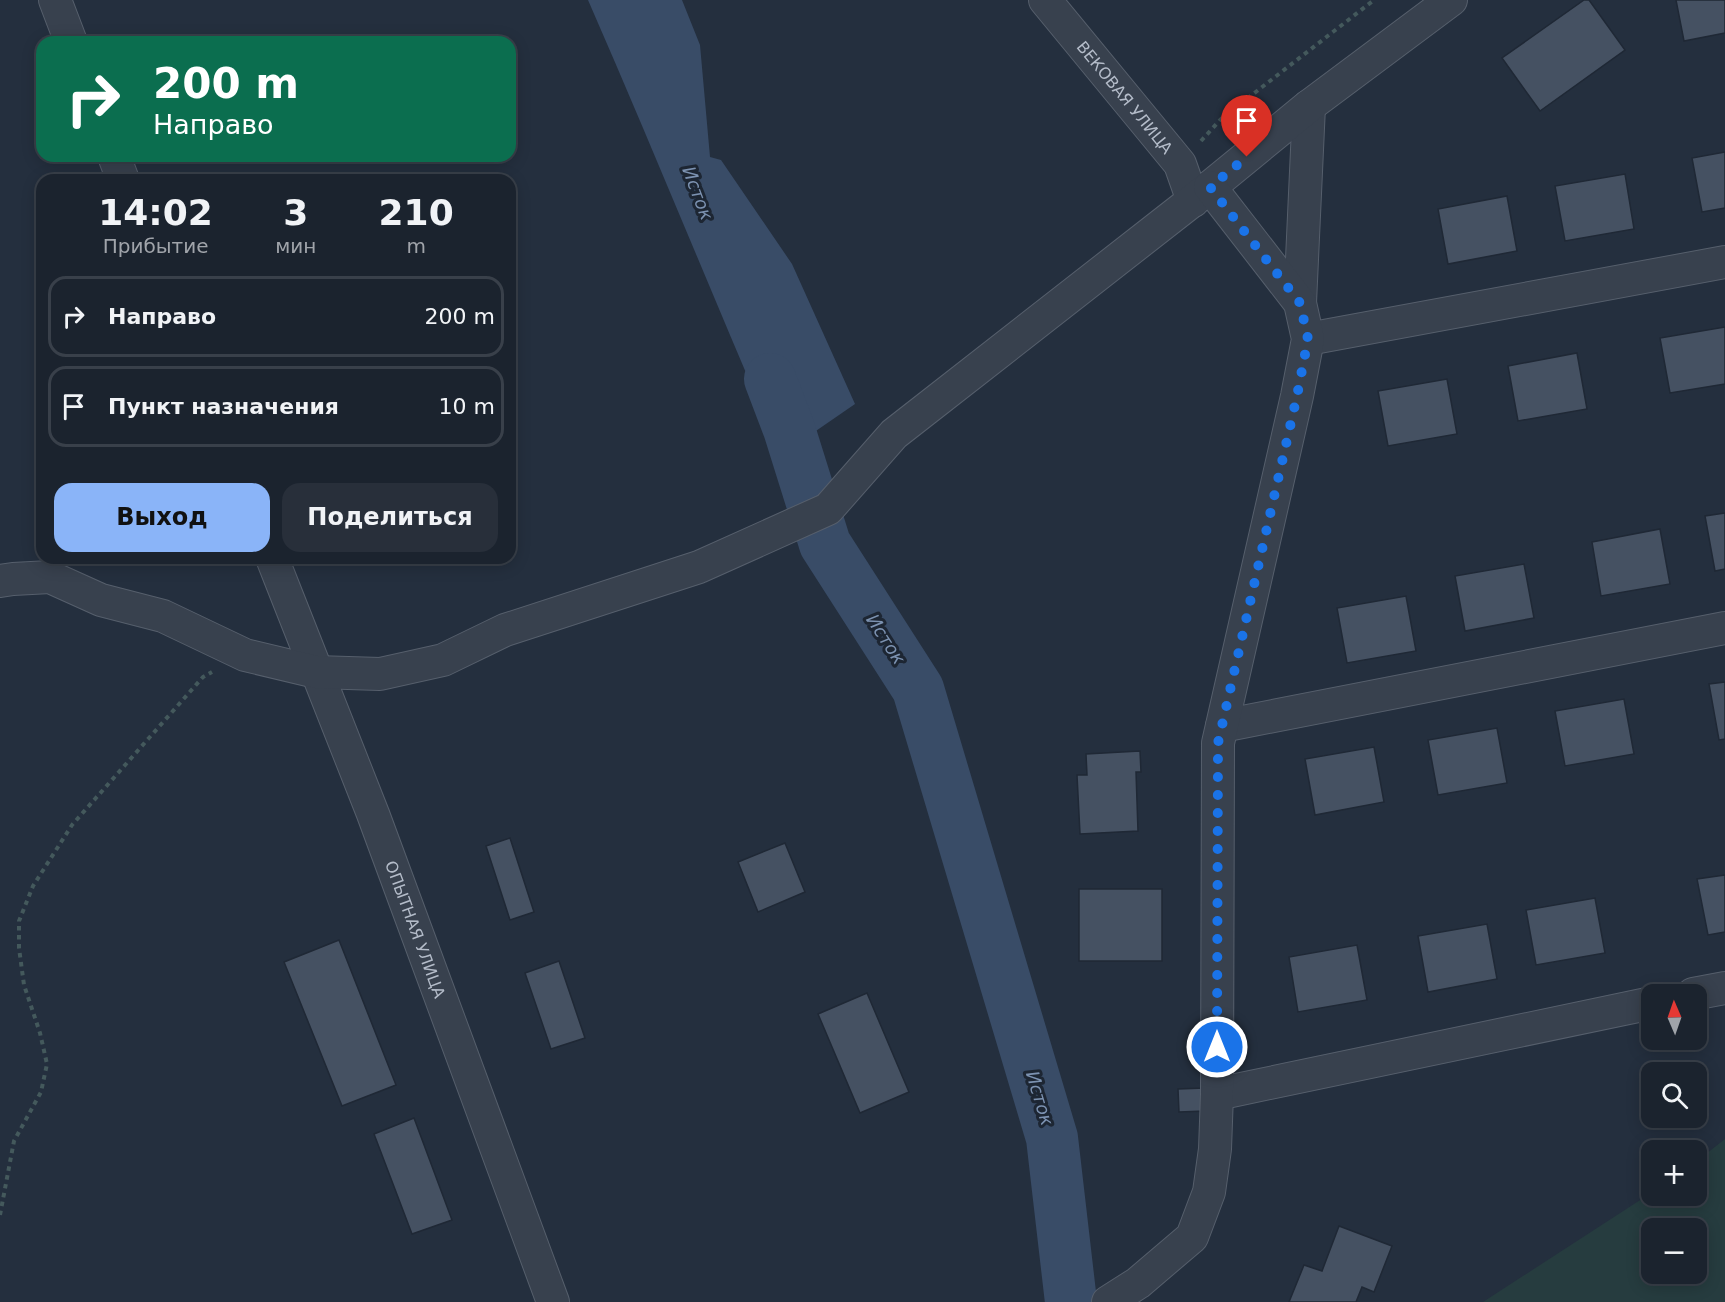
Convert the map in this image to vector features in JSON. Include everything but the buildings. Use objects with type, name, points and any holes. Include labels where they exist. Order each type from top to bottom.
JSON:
[{"type":"street","points":[[55,0],[69,36]]},
{"type":"street","name":"ВЕКОВАЯ УЛИЦА","points":[[1045,0],[1202,194],[1300,303],[1308,339],[1218,743],[1217,1094],[1215,1149],[1209,1192],[1191,1237],[1138,1283],[1108,1302]]},
{"type":"street","points":[[0,581],[50,577],[101,600],[163,616],[245,655],[316,672],[380,674],[443,660],[505,630],[699,567],[828,509],[894,434],[1202,194],[1309,106],[1451,0]]},
{"type":"street","points":[[1300,303],[1309,106]]},
{"type":"street","points":[[1308,339],[1725,262]]},
{"type":"street","name":"ОПЫТНАЯ УЛИЦА","points":[[274,564],[373,814],[553,1302]]},
{"type":"street","points":[[1222,726],[1725,628]]},
{"type":"street","points":[[1707,991],[1725,988]]},
{"type":"street","points":[[1217,1094],[1641,1005]]},
{"type":"path","points":[[1180,164],[1221,119],[1374,0]]},
{"type":"path","points":[[0,1215],[14,1141],[41,1092],[47,1064],[40,1033],[24,985],[19,948],[19,921],[33,886],[72,825],[203,677],[245,655]]},
{"type":"green space","points":[[1725,1139],[1725,1302],[1483,1302],[1641,1199],[1641,1206],[1707,1206],[1707,1153]]},
{"type":"water","points":[[588,0],[682,0],[700,45],[710,157],[721,160],[792,264],[855,404],[781,455],[637,114]]},
{"type":"waterway","name":"Исток","points":[[770,379],[789,429],[825,544],[918,689],[1052,1138],[1071,1302]]},
{"type":"route","points":[[1217,1047],[1218,743],[1308,339],[1300,303],[1210,187],[1247,157]]}]
